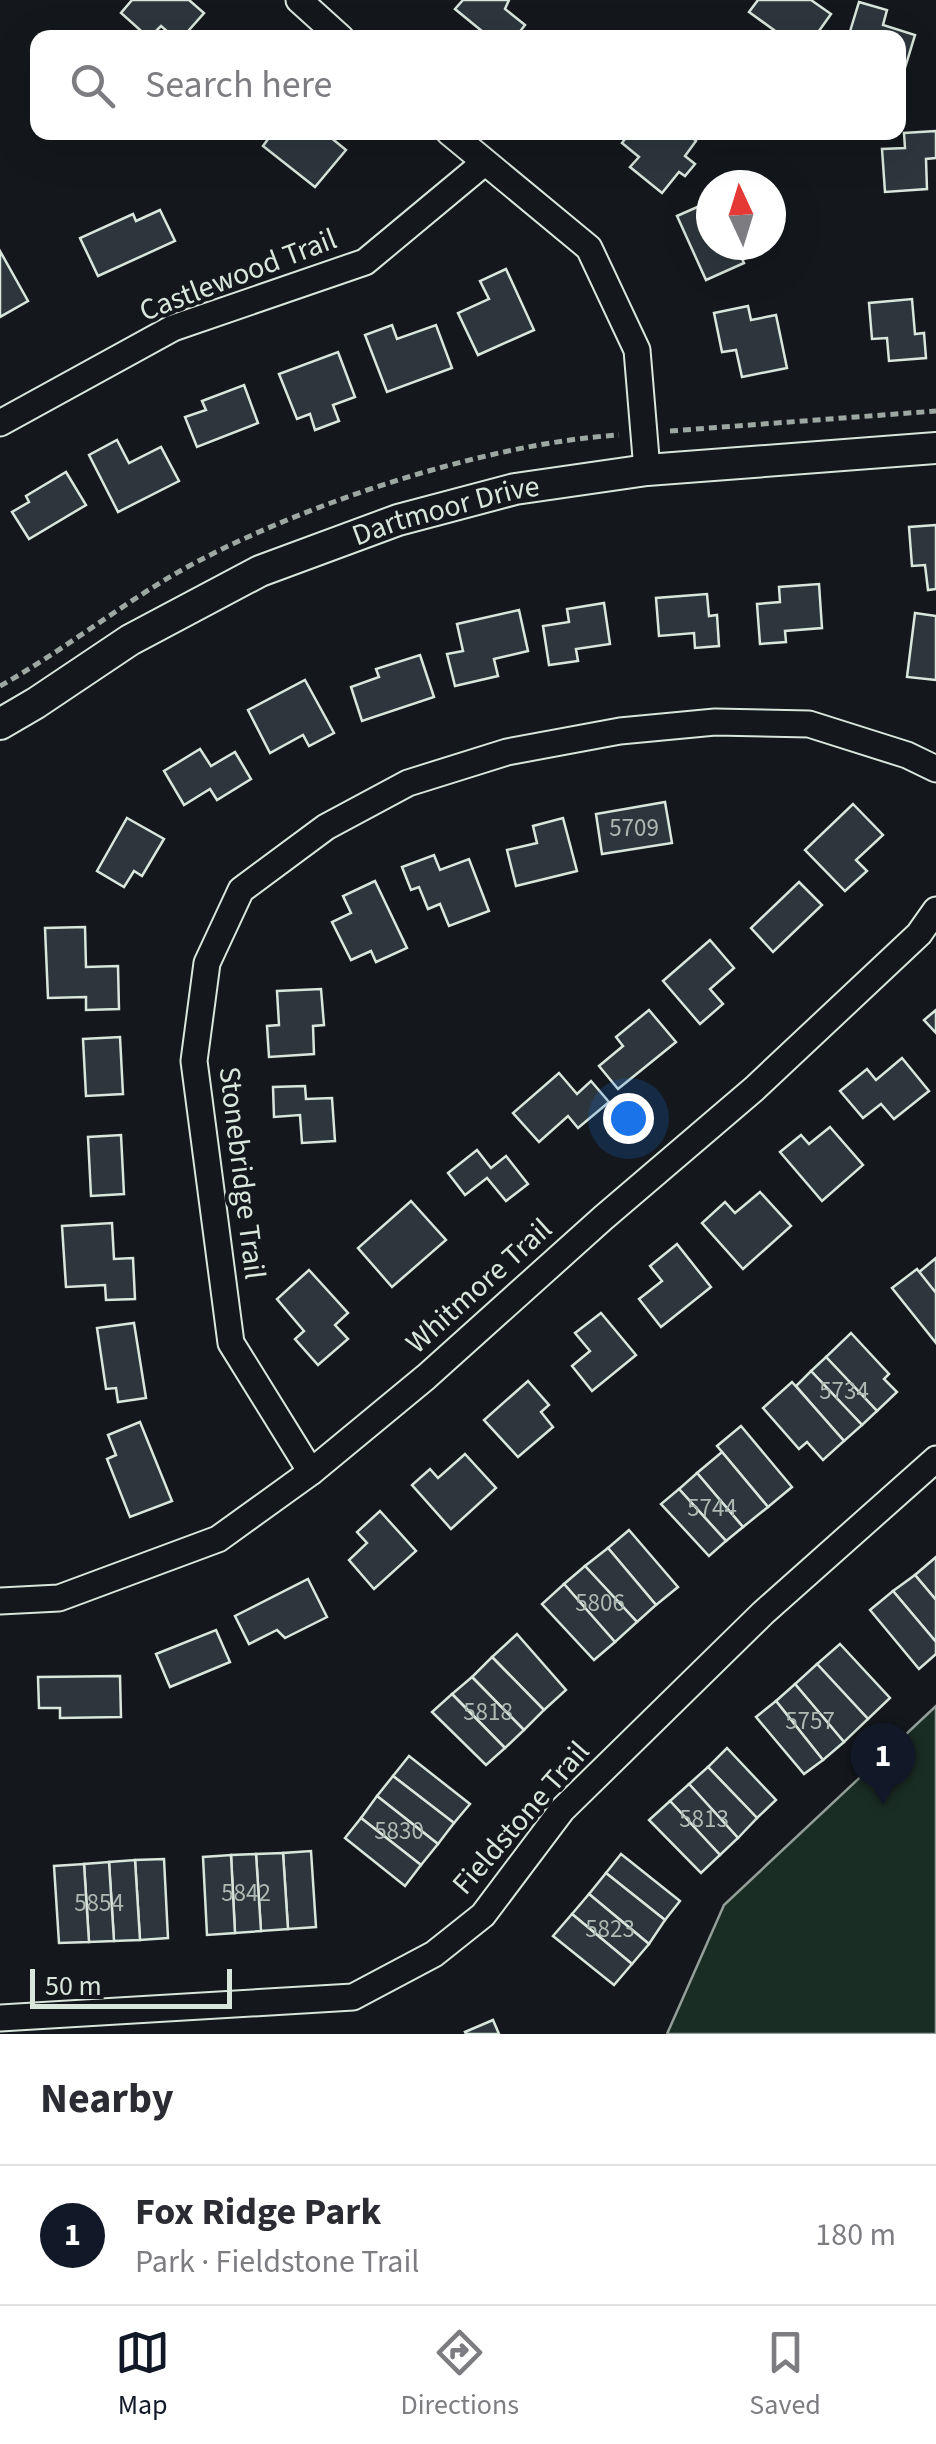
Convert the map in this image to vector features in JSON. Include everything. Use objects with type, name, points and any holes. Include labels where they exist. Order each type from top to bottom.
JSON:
[{"type":"street","points":[[299,0],[332,30]]},
{"type":"street","points":[[458,140],[589,248],[637,350],[648,470]]},
{"type":"street","name":"Castlewood Trail","points":[[0,423],[173,328],[365,262],[484,164]]},
{"type":"street","name":"Dartmoor Drive","points":[[0,724],[130,640],[260,571],[398,520],[498,493],[648,470],[936,448]]},
{"type":"street","name":"Stonebridge Trail","points":[[311,1472],[231,1343],[196,1080],[194,1061],[206,963],[241,890],[326,826],[408,783],[507,752],[620,731],[715,722],[810,724],[907,755],[936,769]]},
{"type":"street","name":"Whitmore Trail","points":[[0,1601],[60,1598],[218,1538],[311,1472],[426,1377],[754,1089],[919,934],[936,910]]},
{"type":"street","name":"Fieldstone Trail","points":[[0,2018],[352,1997],[434,1954],[483,1915],[562,1810],[763,1613],[936,1459]]},
{"type":"green space","points":[[936,1706],[936,2034],[667,2034],[724,1905]]},
{"type":"building","points":[[132,0],[189,0],[204,13],[189,30],[166,30],[161,26],[157,30],[140,30],[121,13]]},
{"type":"building","points":[[463,0],[509,0],[505,9],[525,25],[521,30],[481,30],[455,9]]},
{"type":"building","points":[[758,0],[811,0],[831,14],[820,30],[774,30],[749,12]]},
{"type":"building","points":[[859,2],[887,10],[883,25],[899,30],[850,30]]},
{"type":"building","points":[[906,32],[915,35],[906,65]]},
{"type":"building","points":[[936,131],[936,158],[926,159],[927,189],[885,192],[882,149],[905,148],[906,133]]},
{"type":"building","points":[[267,140],[334,140],[346,150],[315,187],[263,146]]},
{"type":"building","points":[[695,140],[685,156],[695,164],[685,176],[679,172],[662,193],[630,167],[639,157],[622,143]]},
{"type":"building","points":[[696,208],[696,258],[677,216]]},
{"type":"building","points":[[160,210],[175,241],[98,276],[80,238],[133,214],[136,221]]},
{"type":"building","points":[[0,251],[28,301],[0,317]]},
{"type":"building","points":[[697,260],[743,260],[744,263],[706,280]]},
{"type":"building","points":[[506,269],[534,330],[478,355],[458,313],[489,299],[480,281]]},
{"type":"building","points":[[912,299],[915,334],[924,333],[926,358],[889,361],[887,338],[872,339],[869,303]]},
{"type":"building","points":[[748,306],[751,320],[776,315],[787,368],[742,377],[736,350],[722,352],[714,313]]},
{"type":"building","points":[[392,325],[397,339],[436,325],[452,368],[387,392],[365,335]]},
{"type":"building","points":[[338,352],[355,397],[333,405],[339,421],[315,430],[310,414],[297,419],[279,374]]},
{"type":"building","points":[[244,385],[258,423],[197,447],[185,417],[206,410],[202,401]]},
{"type":"building","points":[[117,440],[129,463],[161,447],[179,481],[118,512],[89,455]]},
{"type":"building","points":[[66,472],[86,505],[29,539],[12,512],[29,502],[26,496]]},
{"type":"building","points":[[936,525],[936,589],[928,590],[925,565],[912,566],[909,527]]},
{"type":"building","points":[[819,584],[822,628],[785,631],[786,642],[760,644],[757,604],[780,602],[779,587]]},
{"type":"building","points":[[707,594],[709,616],[717,615],[719,646],[695,648],[694,633],[659,636],[656,598]]},
{"type":"building","points":[[604,603],[610,644],[576,649],[578,661],[549,665],[543,626],[569,622],[567,609]]},
{"type":"building","points":[[519,610],[528,651],[494,659],[498,676],[455,686],[447,654],[463,651],[457,624]]},
{"type":"building","points":[[915,613],[936,616],[936,680],[907,677]]},
{"type":"building","points":[[420,655],[434,697],[362,721],[351,687],[379,677],[376,669]]},
{"type":"building","points":[[305,680],[334,733],[309,746],[303,735],[270,753],[248,710]]},
{"type":"building","points":[[200,749],[211,766],[235,752],[251,779],[217,800],[210,789],[184,805],[164,771]]},
{"type":"building","points":[[665,802],[672,843],[602,854],[596,814]]},
{"type":"building","points":[[853,804],[883,835],[856,860],[867,871],[845,891],[805,850]]},
{"type":"building","points":[[127,818],[164,839],[142,876],[134,871],[124,887],[97,871]]},
{"type":"building","points":[[563,818],[577,871],[516,886],[507,850],[537,843],[533,826]]},
{"type":"building","points":[[434,855],[440,870],[469,859],[489,911],[449,926],[440,904],[428,909],[419,887],[411,890],[402,867]]},
{"type":"building","points":[[375,881],[407,948],[376,962],[371,951],[351,960],[332,922],[351,913],[343,896]]},
{"type":"building","points":[[799,882],[822,905],[773,952],[751,928]]},
{"type":"building","points":[[85,927],[86,967],[118,966],[119,1009],[86,1010],[86,997],[48,998],[45,928]]},
{"type":"building","points":[[710,940],[734,968],[710,989],[723,1004],[700,1024],[663,981]]},
{"type":"building","points":[[321,989],[324,1025],[313,1026],[314,1054],[269,1057],[267,1026],[279,1025],[277,991]]},
{"type":"building","points":[[649,1010],[676,1042],[618,1089],[599,1066],[623,1046],[616,1037]]},
{"type":"building","points":[[936,1010],[936,1033],[924,1020]]},
{"type":"building","points":[[120,1037],[123,1094],[86,1096],[83,1039]]},
{"type":"building","points":[[902,1058],[929,1091],[894,1119],[881,1104],[863,1118],[840,1091],[867,1069],[876,1080]]},
{"type":"building","points":[[559,1073],[577,1094],[591,1081],[609,1102],[578,1128],[568,1116],[539,1142],[513,1113]]},
{"type":"building","points":[[305,1086],[306,1099],[332,1098],[335,1141],[302,1143],[300,1115],[274,1117],[273,1087]]},
{"type":"building","points":[[830,1127],[863,1165],[822,1201],[780,1152],[801,1135],[809,1144]]},
{"type":"building","points":[[121,1135],[124,1194],[91,1196],[88,1137]]},
{"type":"building","points":[[477,1150],[491,1168],[506,1156],[528,1184],[506,1201],[487,1178],[465,1195],[448,1173]]},
{"type":"building","points":[[760,1192],[791,1226],[743,1269],[702,1223],[725,1202],[735,1213]]},
{"type":"building","points":[[411,1201],[446,1240],[392,1287],[358,1248]]},
{"type":"building","points":[[112,1223],[114,1259],[133,1258],[135,1299],[106,1300],[105,1285],[66,1287],[62,1226]]},
{"type":"building","points":[[677,1244],[711,1287],[661,1327],[639,1299],[662,1281],[650,1266]]},
{"type":"building","points":[[936,1258],[936,1293],[918,1273]]},
{"type":"building","points":[[917,1269],[936,1293],[936,1343],[892,1288]]},
{"type":"building","points":[[309,1270],[348,1313],[335,1325],[348,1339],[318,1365],[295,1339],[304,1331],[277,1299]]},
{"type":"building","points":[[601,1313],[636,1355],[592,1391],[572,1366],[590,1351],[575,1333]]},
{"type":"building","points":[[134,1323],[146,1398],[118,1402],[116,1388],[106,1389],[97,1328]]},
{"type":"building","points":[[851,1333],[889,1374],[884,1379],[897,1392],[877,1411],[826,1357]]},
{"type":"building","points":[[826,1357],[877,1411],[862,1425],[811,1371]]},
{"type":"building","points":[[811,1371],[862,1425],[844,1441],[796,1386]]},
{"type":"building","points":[[528,1381],[549,1405],[541,1412],[553,1427],[518,1457],[484,1420]]},
{"type":"building","points":[[792,1382],[844,1441],[823,1460],[807,1442],[799,1449],[763,1408]]},
{"type":"building","points":[[140,1422],[172,1501],[130,1517],[107,1459],[116,1455],[108,1435]]},
{"type":"building","points":[[741,1426],[792,1487],[768,1507],[717,1446]]},
{"type":"building","points":[[722,1452],[768,1507],[743,1527],[697,1473]]},
{"type":"building","points":[[465,1454],[496,1488],[451,1529],[412,1485],[430,1469],[438,1478]]},
{"type":"building","points":[[697,1473],[743,1527],[726,1541],[679,1489]]},
{"type":"building","points":[[679,1489],[726,1541],[709,1556],[661,1504]]},
{"type":"building","points":[[380,1511],[416,1551],[374,1589],[349,1560],[367,1543],[357,1532]]},
{"type":"building","points":[[629,1530],[678,1587],[656,1605],[608,1548]]},
{"type":"building","points":[[608,1548],[656,1605],[637,1622],[585,1566]]},
{"type":"building","points":[[936,1557],[936,1600],[915,1575]]},
{"type":"building","points":[[585,1566],[637,1622],[615,1642],[564,1584]]},
{"type":"building","points":[[915,1575],[936,1600],[936,1642],[893,1591]]},
{"type":"building","points":[[308,1579],[327,1617],[285,1638],[277,1630],[249,1644],[235,1616]]},
{"type":"building","points":[[564,1584],[615,1642],[594,1660],[542,1604]]},
{"type":"building","points":[[893,1591],[936,1642],[936,1654],[919,1669],[870,1610]]},
{"type":"building","points":[[216,1630],[230,1662],[170,1687],[156,1654]]},
{"type":"building","points":[[517,1634],[566,1690],[544,1710],[492,1657]]},
{"type":"building","points":[[840,1644],[890,1698],[868,1719],[817,1664]]},
{"type":"building","points":[[492,1657],[544,1710],[524,1730],[472,1677]]},
{"type":"building","points":[[817,1664],[868,1719],[844,1742],[795,1684]]},
{"type":"building","points":[[120,1676],[121,1717],[60,1718],[60,1708],[39,1708],[38,1677]]},
{"type":"building","points":[[472,1677],[524,1730],[505,1748],[452,1694]]},
{"type":"building","points":[[795,1684],[844,1742],[823,1760],[776,1701]]},
{"type":"building","points":[[452,1694],[505,1748],[486,1765],[432,1712]]},
{"type":"building","points":[[776,1701],[823,1760],[804,1774],[756,1717]]},
{"type":"building","points":[[727,1748],[776,1800],[757,1818],[708,1767]]},
{"type":"building","points":[[409,1756],[470,1804],[454,1823],[393,1776]]},
{"type":"building","points":[[708,1767],[757,1818],[738,1838],[689,1784]]},
{"type":"building","points":[[393,1776],[454,1823],[438,1844],[377,1796]]},
{"type":"building","points":[[689,1784],[738,1838],[720,1855],[670,1801]]},
{"type":"building","points":[[377,1796],[438,1844],[421,1865],[361,1818]]},
{"type":"building","points":[[670,1801],[720,1855],[701,1873],[649,1820]]},
{"type":"building","points":[[361,1818],[421,1865],[405,1886],[345,1838]]},
{"type":"building","points":[[311,1851],[316,1927],[288,1929],[283,1853]]},
{"type":"building","points":[[283,1853],[288,1929],[261,1931],[256,1854]]},
{"type":"building","points":[[256,1854],[261,1931],[235,1933],[231,1855]]},
{"type":"building","points":[[621,1854],[680,1901],[665,1920],[606,1873]]},
{"type":"building","points":[[231,1855],[235,1933],[207,1935],[203,1857]]},
{"type":"building","points":[[164,1859],[168,1938],[140,1940],[135,1860]]},
{"type":"building","points":[[135,1860],[140,1940],[114,1941],[109,1862]]},
{"type":"building","points":[[109,1862],[114,1941],[89,1942],[84,1864]]},
{"type":"building","points":[[84,1864],[89,1942],[59,1943],[54,1866]]},
{"type":"building","points":[[606,1873],[665,1920],[649,1944],[589,1894]]},
{"type":"building","points":[[589,1894],[649,1944],[632,1964],[572,1914]]},
{"type":"building","points":[[572,1914],[632,1964],[614,1985],[553,1936]]},
{"type":"building","points":[[493,2020],[499,2034],[465,2032]]},
{"type":"place","name":"Fox Ridge Park","points":[[883,1805]]}]
